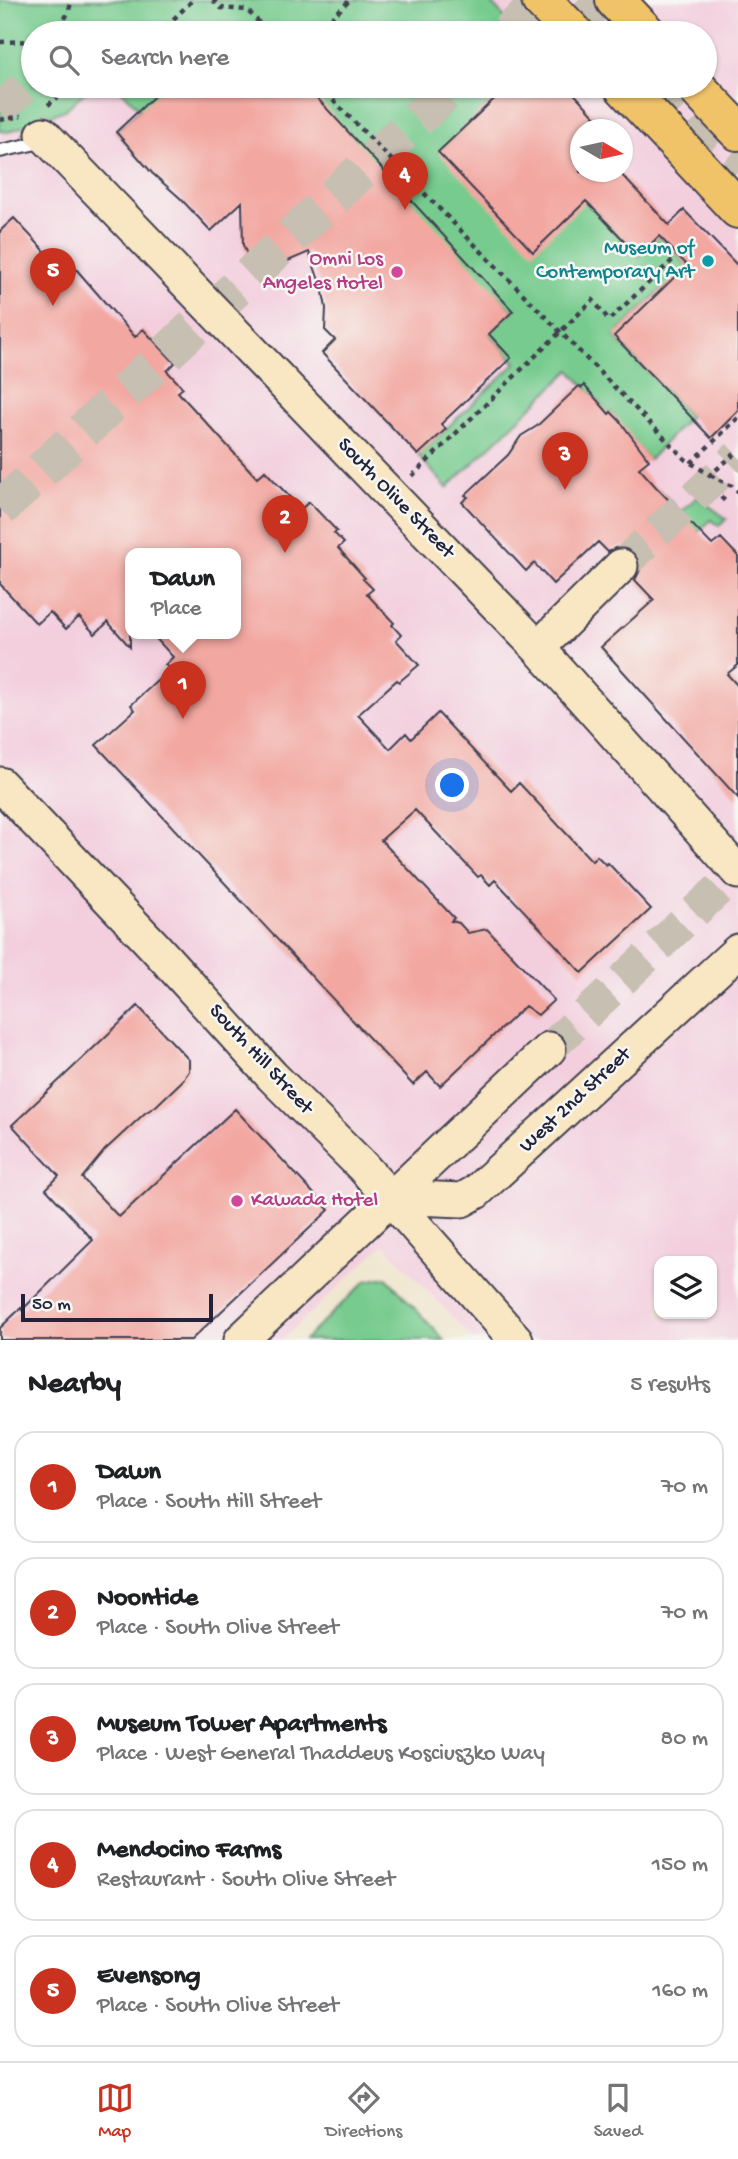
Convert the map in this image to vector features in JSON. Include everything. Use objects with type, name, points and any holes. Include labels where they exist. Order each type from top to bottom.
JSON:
[{"type":"main road","points":[[541,0],[562,21]]},
{"type":"main road","points":[[615,0],[635,21]]},
{"type":"main road","points":[[634,98],[738,209]]},
{"type":"main road","points":[[706,98],[738,131]]},
{"type":"main road","name":"South Olive Street","points":[[46,137],[538,648],[723,855]]},
{"type":"main road","points":[[538,648],[621,566]]},
{"type":"main road","name":"South Hill Street","points":[[0,784],[272,1076],[391,1197],[516,1340]]},
{"type":"main road","name":"West 2nd Street","points":[[391,1197],[462,1200],[477,1192],[738,951]]},
{"type":"main road","points":[[241,1340],[549,1049]]},
{"type":"lane","points":[[0,151],[46,137]]},
{"type":"path","points":[[63,21],[71,8],[71,0]]},
{"type":"path","points":[[171,21],[193,0]]},
{"type":"path","points":[[213,0],[221,8],[247,10],[258,21]]},
{"type":"path","points":[[329,21],[351,0]]},
{"type":"path","points":[[0,42],[21,41]]},
{"type":"path","points":[[331,98],[691,463],[738,492]]},
{"type":"path","points":[[393,497],[420,467],[593,300],[609,320],[678,256]]},
{"type":"path","points":[[691,463],[738,418]]},
{"type":"path","points":[[710,475],[738,451]]},
{"type":"path","points":[[720,497],[727,504]]},
{"type":"shaded area","points":[[0,0],[738,0],[738,1340],[474,1340],[384,1244],[282,1340],[0,1340]]},
{"type":"green space","points":[[0,0],[489,0],[507,21],[21,21],[21,98],[78,98],[65,110],[8,132],[0,131]]},
{"type":"green space","points":[[129,98],[193,98],[135,153],[116,131],[140,109]]},
{"type":"green space","points":[[300,98],[495,98],[439,152],[586,201],[638,256],[659,236],[701,279],[661,290],[614,336],[690,416],[649,460],[611,412],[609,414],[570,370],[447,488],[418,455],[516,363],[489,333],[513,311]]},
{"type":"green space","points":[[657,488],[681,512],[697,497],[727,519],[719,526],[711,520],[696,534]]},
{"type":"green space","points":[[386,1277],[444,1340],[304,1340],[366,1281]]},
{"type":"building","name":"Omni Los Angeles Hotel","points":[[152,98],[317,98],[513,311],[489,334],[511,358],[441,424],[446,429],[418,455],[322,353],[335,340],[325,330],[326,308],[323,292],[309,252],[274,267],[255,264],[248,257],[243,245],[242,202],[211,231],[152,173],[116,132]]},
{"type":"building","name":"Museum of Contemporary Art","points":[[495,98],[578,98],[598,119],[570,119],[570,182],[628,182],[669,225],[684,210],[738,266],[738,411],[711,438],[614,336],[687,265],[659,236],[639,256],[586,201],[533,252],[438,152]]},
{"type":"building","points":[[14,218],[68,276],[76,269],[135,337],[143,329],[175,363],[167,371],[183,388],[178,392],[257,478],[265,471],[301,509],[309,502],[337,531],[334,533],[344,543],[338,548],[373,589],[367,594],[394,623],[392,625],[401,635],[396,640],[419,665],[399,682],[397,680],[358,715],[390,749],[406,733],[411,739],[438,713],[511,791],[519,783],[592,861],[597,856],[606,865],[608,863],[651,909],[582,973],[495,880],[490,885],[481,875],[478,877],[415,810],[381,840],[454,918],[451,921],[459,923],[468,933],[487,929],[554,1000],[538,1015],[525,1006],[440,1086],[427,1072],[413,1085],[96,745],[135,710],[131,705],[170,669],[165,665],[173,657],[156,639],[241,639],[241,548],[125,548],[125,639],[130,639],[130,647],[108,622],[95,634],[79,617],[66,629],[50,612],[37,624],[0,584],[0,231]]},
{"type":"building","points":[[584,385],[609,414],[611,412],[619,420],[649,460],[639,468],[657,488],[712,545],[721,538],[738,556],[738,665],[727,674],[738,686],[738,798],[601,647],[654,600],[635,580],[640,570],[640,562],[635,553],[625,547],[608,552],[598,542],[553,584],[534,563],[526,571],[462,502],[468,497],[465,495],[508,455],[521,436],[537,426],[579,386],[582,388]]},
{"type":"building","points":[[138,1006],[189,1060],[189,1071],[156,1106],[105,1150],[82,1178],[119,1217],[235,1109],[329,1210],[191,1340],[0,1340],[0,1328],[93,1240],[46,1189],[59,1176],[12,1125]]},
{"type":"tunnel","points":[[521,21],[543,0]]},
{"type":"tunnel","points":[[578,0],[598,21]]},
{"type":"tunnel","points":[[0,87],[43,134]]},
{"type":"tunnel","points":[[0,509],[439,98]]},
{"type":"tunnel","points":[[669,98],[738,171]]},
{"type":"tunnel","points":[[621,566],[738,456]]},
{"type":"tunnel","points":[[549,1049],[738,871]]},
{"type":"place","name":"Mendocino Farms","points":[[405,210]]},
{"type":"place","name":"Museum of Contemporary Art","points":[[708,261]]},
{"type":"place","name":"Omni Los Angeles Hotel","points":[[397,272]]},
{"type":"place","name":"Evensong","points":[[53,306]]},
{"type":"place","name":"Museum Tower Apartments","points":[[565,490]]},
{"type":"place","name":"Noontide","points":[[285,553]]},
{"type":"place","name":"Dawn","points":[[183,719]]},
{"type":"place","name":"Kawada Hotel","points":[[237,1201]]}]
